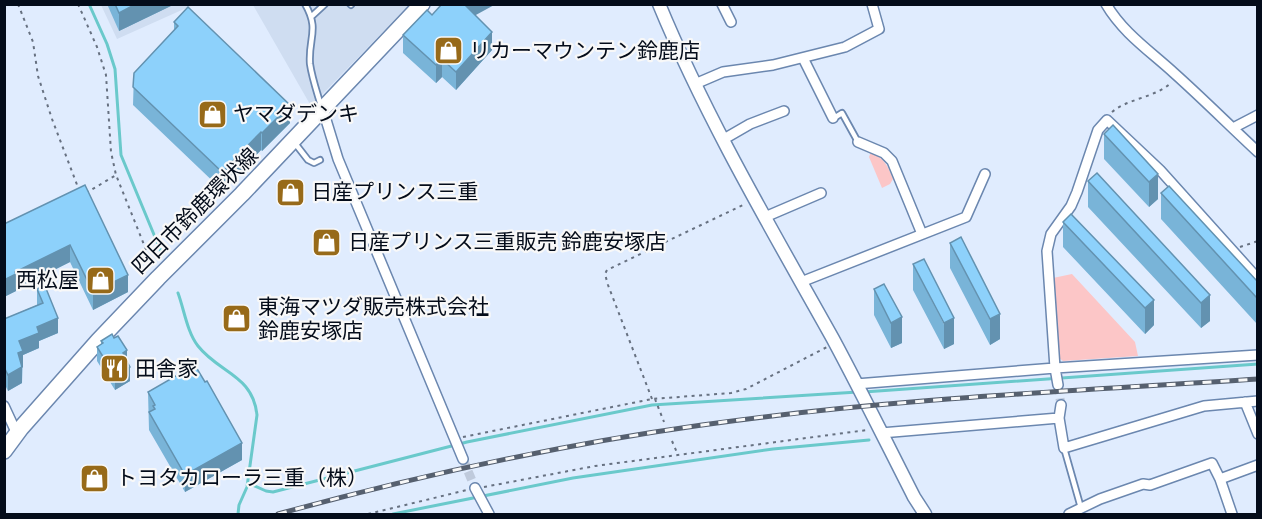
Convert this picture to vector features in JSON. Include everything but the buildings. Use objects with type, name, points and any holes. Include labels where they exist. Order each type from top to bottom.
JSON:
[{"type":"main road","name":"四日市鈴鹿環状線","points":[[4,451],[16,434],[98,341],[323,110],[422,4]]},
{"type":"street","points":[[659,4],[678,51],[695,84],[925,514]]},
{"type":"street","points":[[722,4],[731,22]]},
{"type":"street","points":[[1107,4],[1114,18],[1128,33],[1177,75],[1257,152]]},
{"type":"street","points":[[695,84],[723,72],[773,65],[845,47],[879,28],[876,6]]},
{"type":"street","points":[[803,58],[833,118]]},
{"type":"street","points":[[323,110],[338,159],[463,459]]},
{"type":"street","points":[[724,139],[750,124],[784,111]]},
{"type":"street","points":[[1233,128],[1257,116]]},
{"type":"street","points":[[1057,377],[1047,251],[1051,234],[1064,218],[1077,192],[1098,130],[1107,120],[1160,170],[1257,279]]},
{"type":"street","points":[[858,142],[884,153],[892,161],[922,234]]},
{"type":"street","points":[[801,282],[966,217],[985,174]]},
{"type":"street","points":[[765,217],[821,193]]},
{"type":"street","points":[[859,389],[1057,377],[1257,355]]},
{"type":"street","points":[[1060,405],[1059,418],[1064,448],[1204,406],[1257,401]]},
{"type":"street","points":[[1245,402],[1257,434]]},
{"type":"street","points":[[4,406],[16,434]]},
{"type":"street","points":[[879,429],[1059,418]]},
{"type":"street","points":[[1069,514],[1122,491],[1143,484],[1150,485],[1212,463],[1232,514]]},
{"type":"street","points":[[1220,479],[1257,465]]},
{"type":"street","points":[[478,494],[489,514]]},
{"type":"lane","points":[[305,4],[314,23],[310,54],[311,67],[323,110]]},
{"type":"lane","points":[[312,16],[325,4]]},
{"type":"lane","points":[[833,118],[842,113],[858,142]]},
{"type":"lane","points":[[293,141],[308,160],[314,163],[320,160]]},
{"type":"lane","points":[[1064,448],[1081,508]]},
{"type":"path","points":[[18,4],[33,42],[38,76],[52,119],[81,195],[116,175]]},
{"type":"path","points":[[78,4],[97,47],[106,75],[111,152],[116,175],[158,278]]},
{"type":"path","points":[[1107,120],[1117,107],[1164,88],[1177,75]]},
{"type":"path","points":[[664,422],[605,273],[607,270],[756,199]]},
{"type":"path","points":[[1232,250],[1257,241]]},
{"type":"path","points":[[457,443],[511,426],[654,400],[740,391],[834,343]]},
{"type":"path","points":[[368,514],[478,494],[595,466],[879,429]]},
{"type":"path","points":[[672,441],[678,455]]},
{"type":"shaded area","points":[[101,5],[193,5],[117,39]]},
{"type":"shaded area","points":[[253,5],[409,5],[311,106]]},
{"type":"shaded area","points":[[871,152],[885,163],[893,179],[890,184],[882,188],[869,157]]},
{"type":"shaded area","points":[[1072,274],[1135,342],[1138,356],[1063,361],[1059,358],[1053,278]]},
{"type":"waterway","points":[[89,4],[107,44],[115,69],[121,155],[162,254]]},
{"type":"waterway","points":[[178,293],[188,327],[198,346],[242,383],[254,402],[257,415],[247,487],[239,505],[238,514]]},
{"type":"waterway","points":[[864,392],[1258,364]]},
{"type":"waterway","points":[[248,483],[273,492],[467,442],[652,405],[858,392]]},
{"type":"waterway","points":[[393,514],[573,478],[773,449],[869,440]]},
{"type":"tunnel","points":[[1058,385],[1061,405]]},
{"type":"tunnel","points":[[463,459],[475,488]]},
{"type":"railway","points":[[278,514],[488,463],[595,442],[702,425],[910,402],[1258,379]]},
{"type":"place","name":"リカーマウンテン鈴鹿店","points":[[448,51]]},
{"type":"place","name":"ヤマダデンキ","points":[[212,114]]},
{"type":"place","name":"日産プリンス三重","points":[[290,192]]},
{"type":"place","name":"日産プリンス三重販売 鈴鹿安塚店","points":[[327,242]]},
{"type":"place","name":"西松屋","points":[[100,280]]},
{"type":"place","name":"東海マツダ販売株式会社 鈴鹿安塚店","points":[[237,319]]},
{"type":"place","name":"田舎家","points":[[114,369]]},
{"type":"place","name":"トヨタカローラ三重（株）","points":[[95,478]]}]
